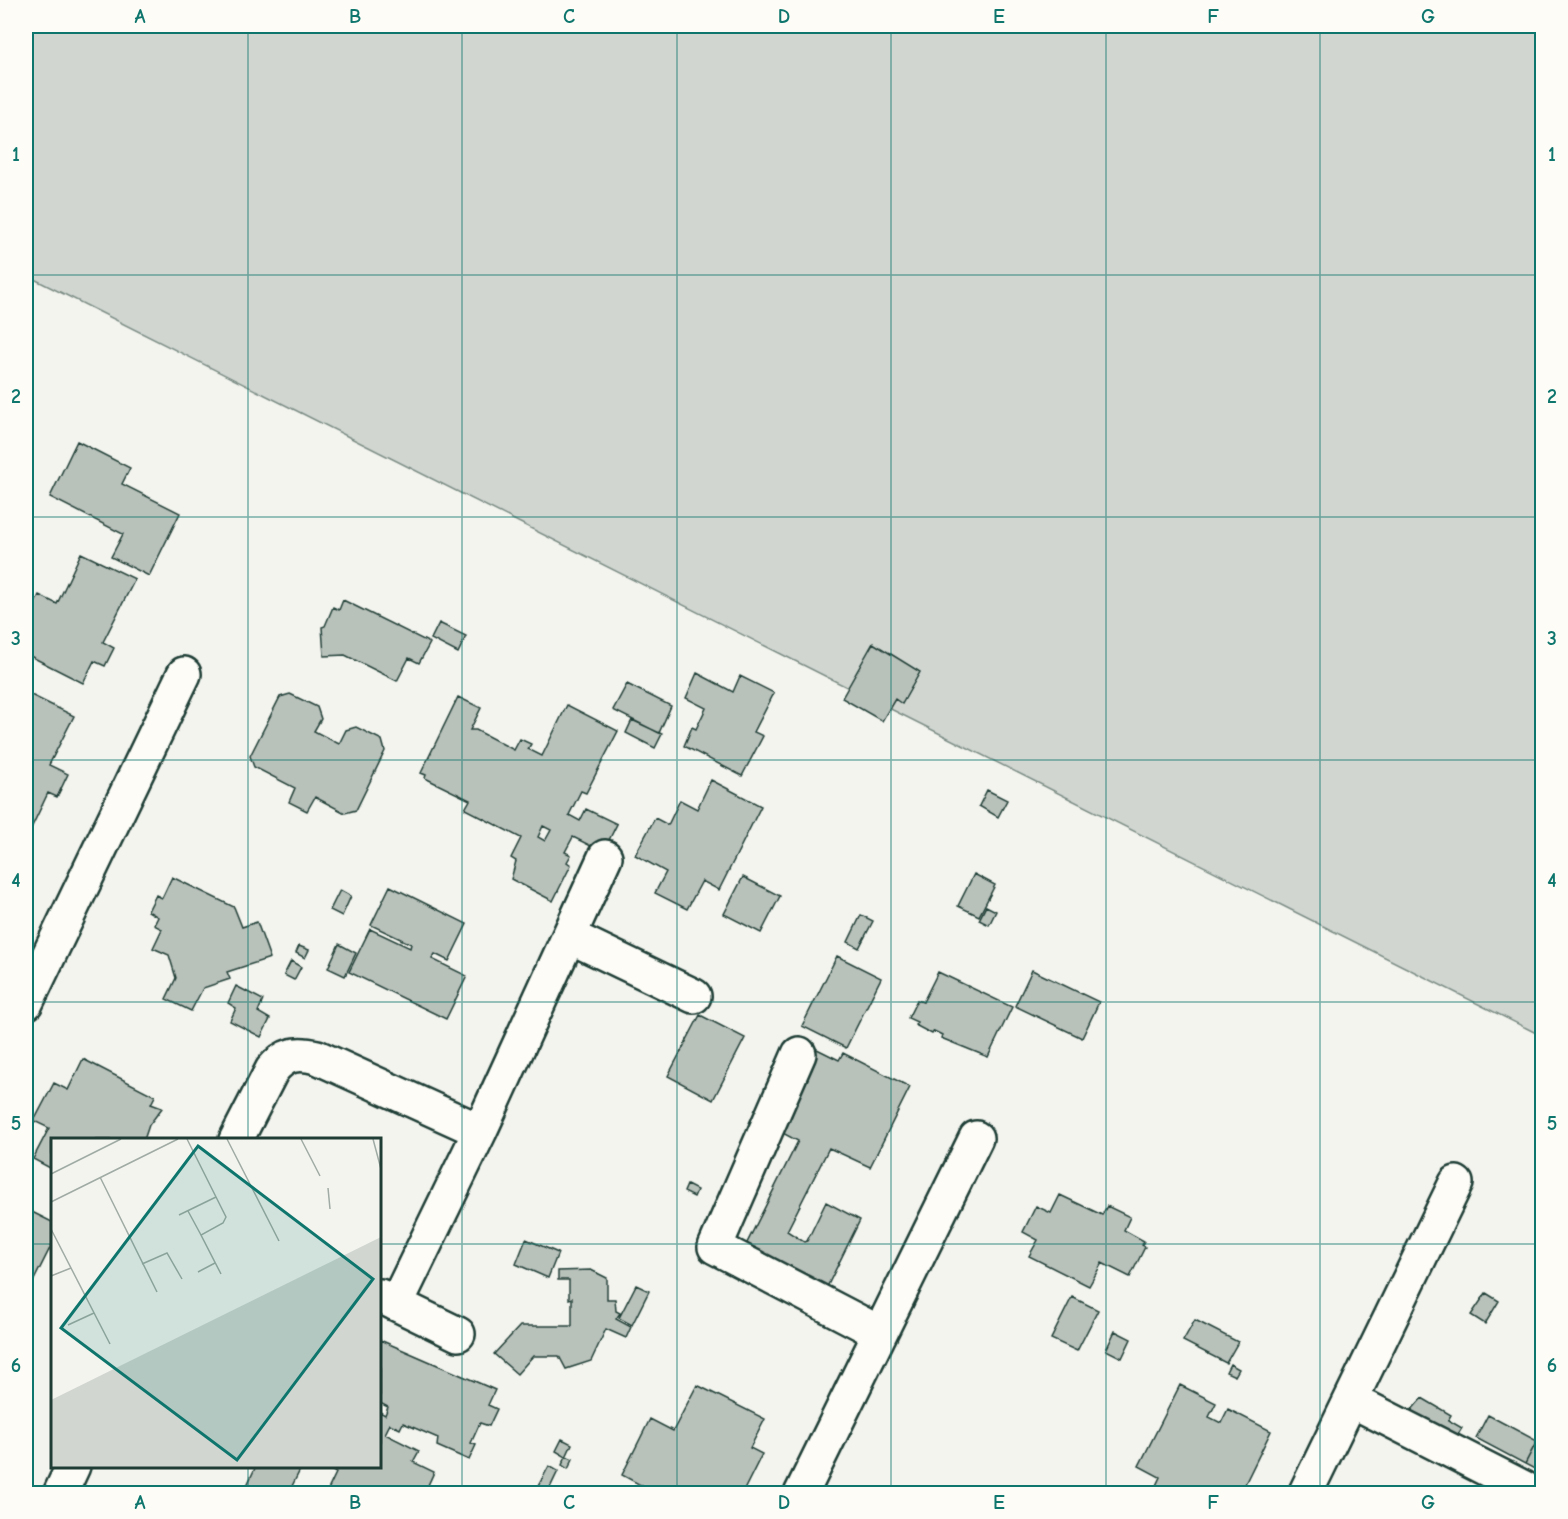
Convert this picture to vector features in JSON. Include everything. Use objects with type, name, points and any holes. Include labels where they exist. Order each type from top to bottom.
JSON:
[{"type":"street","points":[[26,1003],[184,674]]},
{"type":"street","points":[[458,1334],[388,1300],[480,1131],[605,857]]},
{"type":"street","points":[[569,936],[694,996]]},
{"type":"street","points":[[237,1138],[265,1081],[279,1061],[300,1053],[317,1057],[480,1131]]},
{"type":"street","points":[[799,1054],[715,1247],[880,1333]]},
{"type":"street","points":[[801,1494],[976,1138]]},
{"type":"street","points":[[1305,1494],[1456,1183]]},
{"type":"street","points":[[1351,1400],[1524,1488]]},
{"type":"street","points":[[60,1494],[73,1468]]},
{"type":"shaded area","points":[[26,26],[1542,26],[1542,1036],[26,275]]},
{"type":"building","points":[[77,441],[130,468],[122,484],[180,513],[149,576],[111,557],[123,534],[50,497]]},
{"type":"building","points":[[81,553],[135,579],[103,642],[114,648],[105,666],[94,661],[83,683],[26,654],[26,621],[39,595],[57,604]]},
{"type":"building","points":[[343,600],[430,643],[419,663],[409,658],[397,681],[345,655],[324,656],[322,627],[325,626],[333,607],[339,610]]},
{"type":"building","points":[[439,623],[466,636],[458,653],[431,639]]},
{"type":"building","points":[[873,643],[920,672],[902,704],[895,699],[882,721],[842,698]]},
{"type":"building","points":[[697,673],[733,692],[740,676],[774,693],[754,732],[763,736],[742,776],[684,746],[692,727],[696,729],[706,708],[686,698]]},
{"type":"building","points":[[627,684],[671,706],[659,733],[613,710]]},
{"type":"building","points":[[29,694],[74,716],[49,765],[68,774],[57,797],[48,793],[26,839],[26,702]]},
{"type":"building","points":[[290,694],[317,707],[321,719],[314,731],[339,744],[346,730],[356,727],[382,740],[385,751],[356,810],[345,813],[315,797],[307,811],[289,802],[295,788],[254,767],[250,756],[280,697]]},
{"type":"building","points":[[458,697],[481,708],[470,730],[476,730],[514,750],[520,739],[531,744],[528,749],[542,756],[567,705],[618,731],[586,793],[581,791],[569,815],[580,821],[586,809],[617,824],[603,852],[573,837],[565,852],[571,855],[567,862],[571,865],[553,901],[511,879],[516,861],[511,858],[521,838],[465,809],[470,800],[425,778],[426,775],[421,773]],"holes":[[[543,826],[551,830],[545,841],[538,837]]]},
{"type":"building","points":[[632,720],[662,734],[655,748],[626,733]]},
{"type":"building","points":[[711,780],[761,806],[719,890],[702,881],[687,909],[655,893],[666,872],[635,855],[655,818],[668,825],[680,800],[697,809]]},
{"type":"building","points":[[987,790],[1007,800],[998,817],[979,806]]},
{"type":"building","points":[[974,874],[995,885],[979,916],[958,906]]},
{"type":"building","points":[[172,877],[234,907],[242,927],[257,922],[270,958],[227,972],[230,979],[203,988],[191,1011],[166,999],[176,978],[169,955],[153,948],[162,929],[154,925],[158,917],[148,911],[156,895],[162,898]]},
{"type":"building","points":[[743,877],[780,896],[761,933],[724,914]]},
{"type":"building","points":[[390,886],[467,924],[449,961],[435,954],[432,959],[467,976],[446,1019],[349,972],[370,929],[410,948],[411,944],[371,925]]},
{"type":"building","points":[[340,890],[351,896],[342,916],[330,910]]},
{"type":"building","points":[[986,906],[996,911],[989,925],[979,920]]},
{"type":"building","points":[[861,915],[873,921],[859,948],[848,942]]},
{"type":"building","points":[[339,944],[356,953],[345,976],[328,968]]},
{"type":"building","points":[[299,946],[309,950],[305,958],[296,953]]},
{"type":"building","points":[[837,956],[881,978],[846,1048],[802,1026]]},
{"type":"building","points":[[291,961],[301,967],[294,980],[284,975]]},
{"type":"building","points":[[1032,970],[1099,1002],[1082,1038],[1015,1006]]},
{"type":"building","points":[[938,972],[1012,1007],[988,1057],[941,1038],[942,1035],[934,1031],[932,1034],[915,1025],[917,1022],[908,1018],[917,1000],[923,1002]]},
{"type":"building","points":[[236,986],[263,1000],[258,1012],[270,1019],[261,1037],[230,1021],[236,1008],[228,1003]]},
{"type":"building","points":[[700,1015],[745,1038],[713,1100],[668,1076]]},
{"type":"building","points":[[815,1048],[839,1060],[843,1053],[910,1087],[870,1167],[829,1148],[787,1231],[804,1242],[807,1241],[826,1202],[860,1220],[827,1287],[745,1247],[798,1141],[775,1129]]},
{"type":"building","points":[[83,1059],[155,1096],[151,1104],[162,1108],[149,1125],[145,1138],[51,1138],[51,1168],[33,1159],[49,1128],[34,1121],[54,1083],[68,1090]]},
{"type":"building","points":[[687,1185],[697,1190],[694,1197],[684,1192]]},
{"type":"building","points":[[1060,1195],[1102,1215],[1107,1206],[1130,1217],[1124,1230],[1144,1241],[1142,1245],[1145,1247],[1130,1277],[1102,1263],[1089,1286],[1029,1256],[1038,1240],[1023,1232],[1036,1206],[1051,1213]]},
{"type":"building","points":[[26,1209],[51,1222],[51,1246],[32,1284],[26,1280]]},
{"type":"building","points":[[526,1239],[558,1253],[548,1278],[516,1264]]},
{"type":"building","points":[[591,1270],[607,1278],[607,1299],[615,1299],[616,1311],[620,1313],[616,1319],[631,1327],[626,1338],[606,1329],[591,1361],[566,1369],[559,1356],[533,1356],[517,1374],[494,1354],[520,1326],[572,1326],[572,1298],[569,1299],[569,1280],[558,1280],[558,1271]]},
{"type":"building","points":[[636,1285],[649,1291],[632,1325],[619,1318]]},
{"type":"building","points":[[1486,1293],[1499,1301],[1485,1324],[1471,1315]]},
{"type":"building","points":[[1072,1297],[1098,1310],[1077,1351],[1051,1339]]},
{"type":"building","points":[[1195,1320],[1238,1342],[1226,1363],[1183,1341]]},
{"type":"building","points":[[1115,1331],[1131,1339],[1122,1358],[1106,1350]]},
{"type":"building","points":[[381,1340],[495,1390],[488,1405],[497,1409],[489,1426],[480,1423],[471,1443],[476,1445],[469,1460],[437,1446],[438,1438],[403,1423],[400,1429],[390,1424],[385,1434],[419,1451],[413,1462],[434,1472],[424,1494],[326,1494],[336,1473],[327,1468],[381,1468],[381,1413],[385,1415],[388,1407],[381,1404]]},
{"type":"building","points":[[1230,1364],[1239,1369],[1235,1376],[1226,1372]]},
{"type":"building","points":[[697,1385],[765,1419],[750,1448],[762,1454],[742,1494],[657,1494],[622,1475],[650,1419],[673,1431]]},
{"type":"building","points":[[1180,1385],[1216,1403],[1209,1417],[1221,1423],[1228,1409],[1271,1431],[1240,1494],[1152,1494],[1160,1477],[1139,1466]]},
{"type":"building","points":[[1422,1398],[1451,1415],[1448,1420],[1462,1428],[1452,1444],[1402,1421]]},
{"type":"building","points":[[1488,1415],[1537,1441],[1525,1464],[1476,1438]]},
{"type":"building","points":[[1542,1434],[1542,1473],[1525,1464]]},
{"type":"building","points":[[562,1439],[572,1444],[566,1457],[556,1451]]},
{"type":"building","points":[[566,1456],[573,1459],[568,1469],[562,1465]]},
{"type":"building","points":[[549,1466],[558,1471],[547,1494],[544,1494],[536,1490]]},
{"type":"building","points":[[255,1468],[301,1468],[288,1494],[243,1494]]},
{"type":"building","points":[[910,1486],[913,1494],[889,1494]]}]
